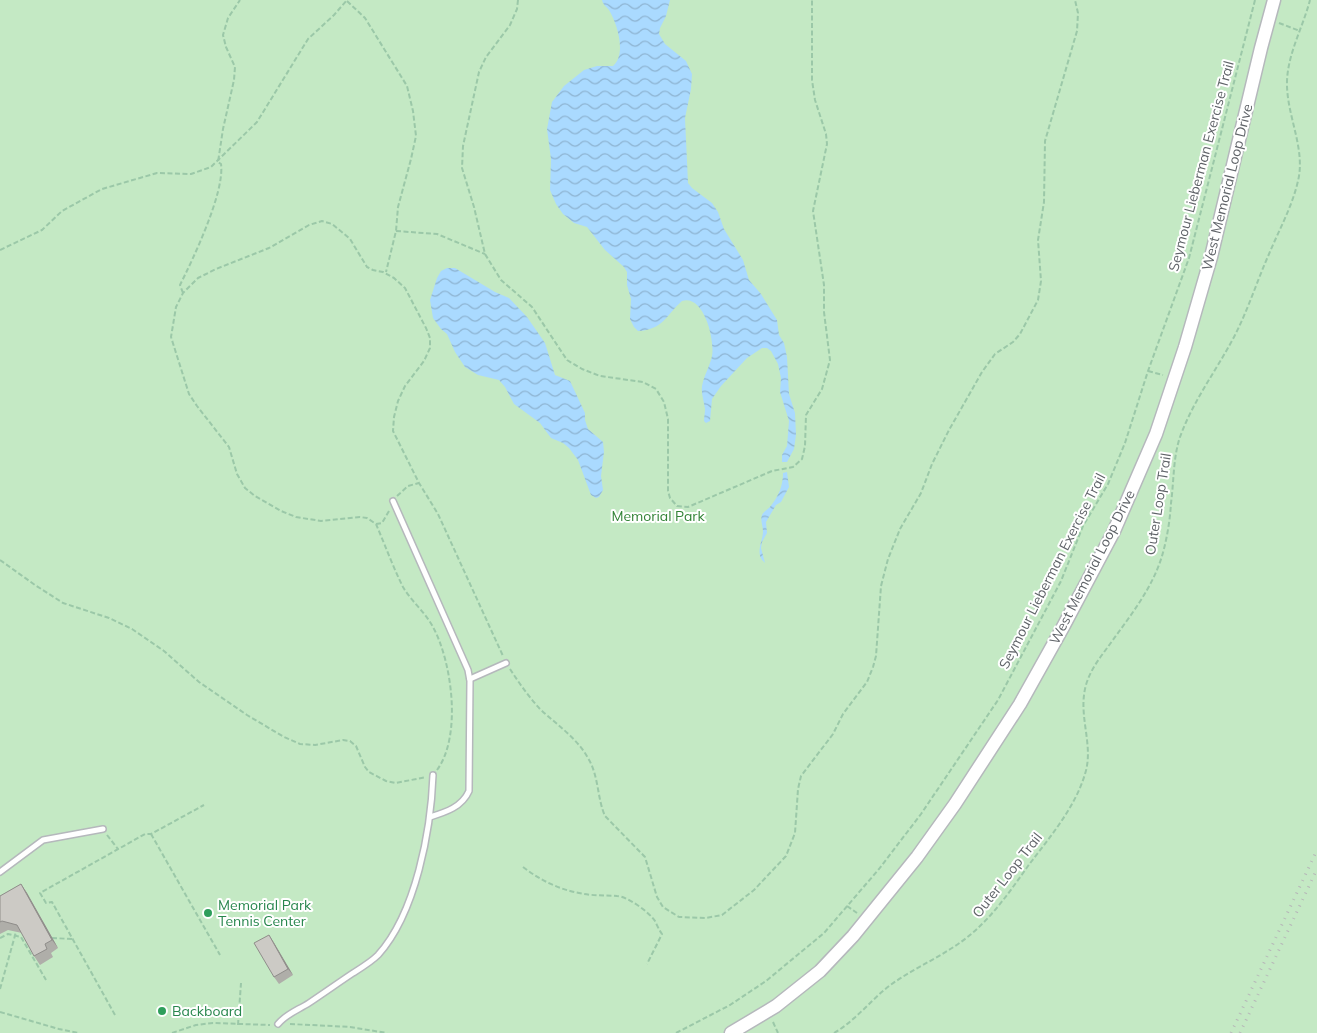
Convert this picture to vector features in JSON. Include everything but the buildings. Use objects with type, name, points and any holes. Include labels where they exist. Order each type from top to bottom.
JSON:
[{"type":"street","name":"West Memorial Loop Drive","points":[[732,1033],[776,1006],[826,964],[853,936],[917,857],[955,804],[1020,704],[1114,531],[1156,434],[1211,257],[1274,0]]},
{"type":"lane","points":[[393,501],[468,670],[470,679],[469,791],[466,800],[448,812],[430,817]]},
{"type":"lane","points":[[470,679],[506,662]]},
{"type":"lane","points":[[278,1024],[284,1017],[320,996],[377,956],[395,932],[411,895],[430,817],[433,776]]},
{"type":"lane","points":[[0,872],[44,840],[103,829]]},
{"type":"path","points":[[183,293],[180,285],[194,257],[220,184],[222,170],[221,164],[218,162],[235,67],[223,35],[228,18],[240,0]]},
{"type":"path","points":[[518,0],[517,9],[510,25],[486,57],[479,72],[463,146],[462,168],[485,254],[501,280],[532,307],[567,360],[582,369],[600,376],[643,382],[656,389],[664,402],[668,419],[668,491],[670,498],[677,506],[693,506],[772,471],[793,467],[798,464],[804,455],[806,415],[822,389],[830,360],[824,312],[824,285],[813,221],[814,201],[827,144],[812,80],[812,0]]},
{"type":"path","points":[[0,560],[63,603],[109,618],[132,629],[164,651],[199,682],[247,715],[284,737],[300,744],[316,745],[343,740],[350,741],[356,746],[365,767],[377,777],[386,781],[396,783],[433,776],[444,761],[449,741],[451,706],[448,673],[439,640],[432,624],[404,587],[376,524],[368,518],[354,517],[321,521],[296,517],[281,512],[255,496],[242,484],[226,442],[189,394],[171,337],[176,307],[183,293],[198,278],[269,248],[309,225],[322,221],[335,226],[350,240],[367,267],[386,273],[405,288],[430,338],[430,348],[424,361],[405,386],[398,401],[394,417],[394,432],[411,467],[438,514],[506,662],[522,687],[539,708],[571,736],[587,756],[593,766],[605,816],[645,857],[656,896],[663,907],[680,917],[706,918],[722,915],[754,890],[786,856],[792,845],[801,776],[833,734],[866,682],[873,667],[876,656],[881,586],[888,559],[900,529],[921,493],[932,464],[949,430],[982,372],[995,354],[1014,342],[1038,300],[1042,281],[1038,240],[1044,202],[1045,141],[1077,31],[1078,13],[1075,0]]},
{"type":"path","name":"Seymour Lieberman Exercise Trail","points":[[676,1033],[730,1005],[766,981],[824,933],[879,869],[920,814],[998,700],[1061,581],[1083,526],[1108,484],[1125,443],[1148,371],[1189,258],[1256,0]]},
{"type":"path","name":"Outer Loop Trail","points":[[834,1033],[852,1020],[892,984],[958,944],[982,924],[998,906],[1050,836],[1067,811],[1082,783],[1088,762],[1083,713],[1085,689],[1088,679],[1100,657],[1138,605],[1157,570],[1167,529],[1178,441],[1196,401],[1243,318],[1290,207],[1298,181],[1300,161],[1289,108],[1287,79],[1290,57],[1310,0]]},
{"type":"path","points":[[0,250],[42,230],[62,212],[102,189],[156,173],[184,175],[202,172],[218,162],[257,122],[308,39],[347,1],[354,6],[369,25],[407,86],[413,111],[416,136],[398,207],[396,231],[386,273]]},
{"type":"path","points":[[1269,19],[1300,31]]},
{"type":"path","points":[[396,231],[437,234],[485,254]]},
{"type":"path","points":[[1148,371],[1174,378]]},
{"type":"path","points":[[115,1015],[52,902],[46,903],[40,893],[145,834],[151,834],[204,805]]},
{"type":"path","points":[[103,829],[118,849]]},
{"type":"path","points":[[151,834],[220,955]]},
{"type":"path","points":[[523,867],[536,877],[557,887],[578,893],[619,896],[639,906],[654,920],[662,934],[647,964]]},
{"type":"path","points":[[0,989],[16,932]]},
{"type":"path","points":[[0,938],[8,934],[21,937],[46,980]]},
{"type":"path","points":[[52,938],[70,940],[72,938]]},
{"type":"path","points":[[238,1025],[241,983]]},
{"type":"path","points":[[0,1012],[80,1033]]},
{"type":"green space","name":"Memorial Park","points":[[0,0],[1317,0],[1317,1033],[0,1033]]},
{"type":"water","points":[[602,0],[670,0],[659,34],[665,44],[686,61],[692,74],[685,118],[688,183],[712,203],[718,212],[724,229],[743,260],[749,280],[761,294],[777,320],[779,335],[784,343],[787,357],[789,394],[795,413],[796,435],[794,449],[787,462],[782,462],[782,455],[787,446],[789,421],[780,392],[781,378],[778,364],[771,351],[767,348],[762,348],[747,358],[721,386],[712,399],[710,421],[706,423],[704,421],[705,409],[702,386],[712,356],[712,340],[702,311],[696,304],[690,301],[682,301],[659,325],[638,331],[630,319],[631,299],[627,285],[627,272],[624,267],[605,250],[587,227],[574,223],[563,214],[550,190],[551,159],[547,129],[552,102],[564,86],[584,70],[597,66],[613,66],[619,54],[620,46],[617,30],[609,10]]},
{"type":"water","points":[[447,268],[455,268],[495,292],[509,298],[527,317],[545,343],[555,375],[570,381],[585,413],[588,429],[603,442],[604,452],[601,476],[603,490],[599,497],[596,498],[591,495],[578,460],[569,448],[551,438],[540,423],[514,404],[499,380],[478,375],[465,367],[455,352],[447,334],[433,318],[430,300],[437,278],[441,271]]},
{"type":"water","points":[[787,472],[789,487],[781,502],[776,505],[766,522],[767,533],[761,548],[765,563],[760,556],[763,531],[761,517],[776,499],[783,473]]},
{"type":"railway","points":[[1231,1033],[1317,850]]},
{"type":"railway","points":[[1240,1033],[1317,869]]},
{"type":"place","name":"Memorial Park Tennis Center","points":[[208,913]]},
{"type":"place","name":"Backboard","points":[[162,1011]]}]
